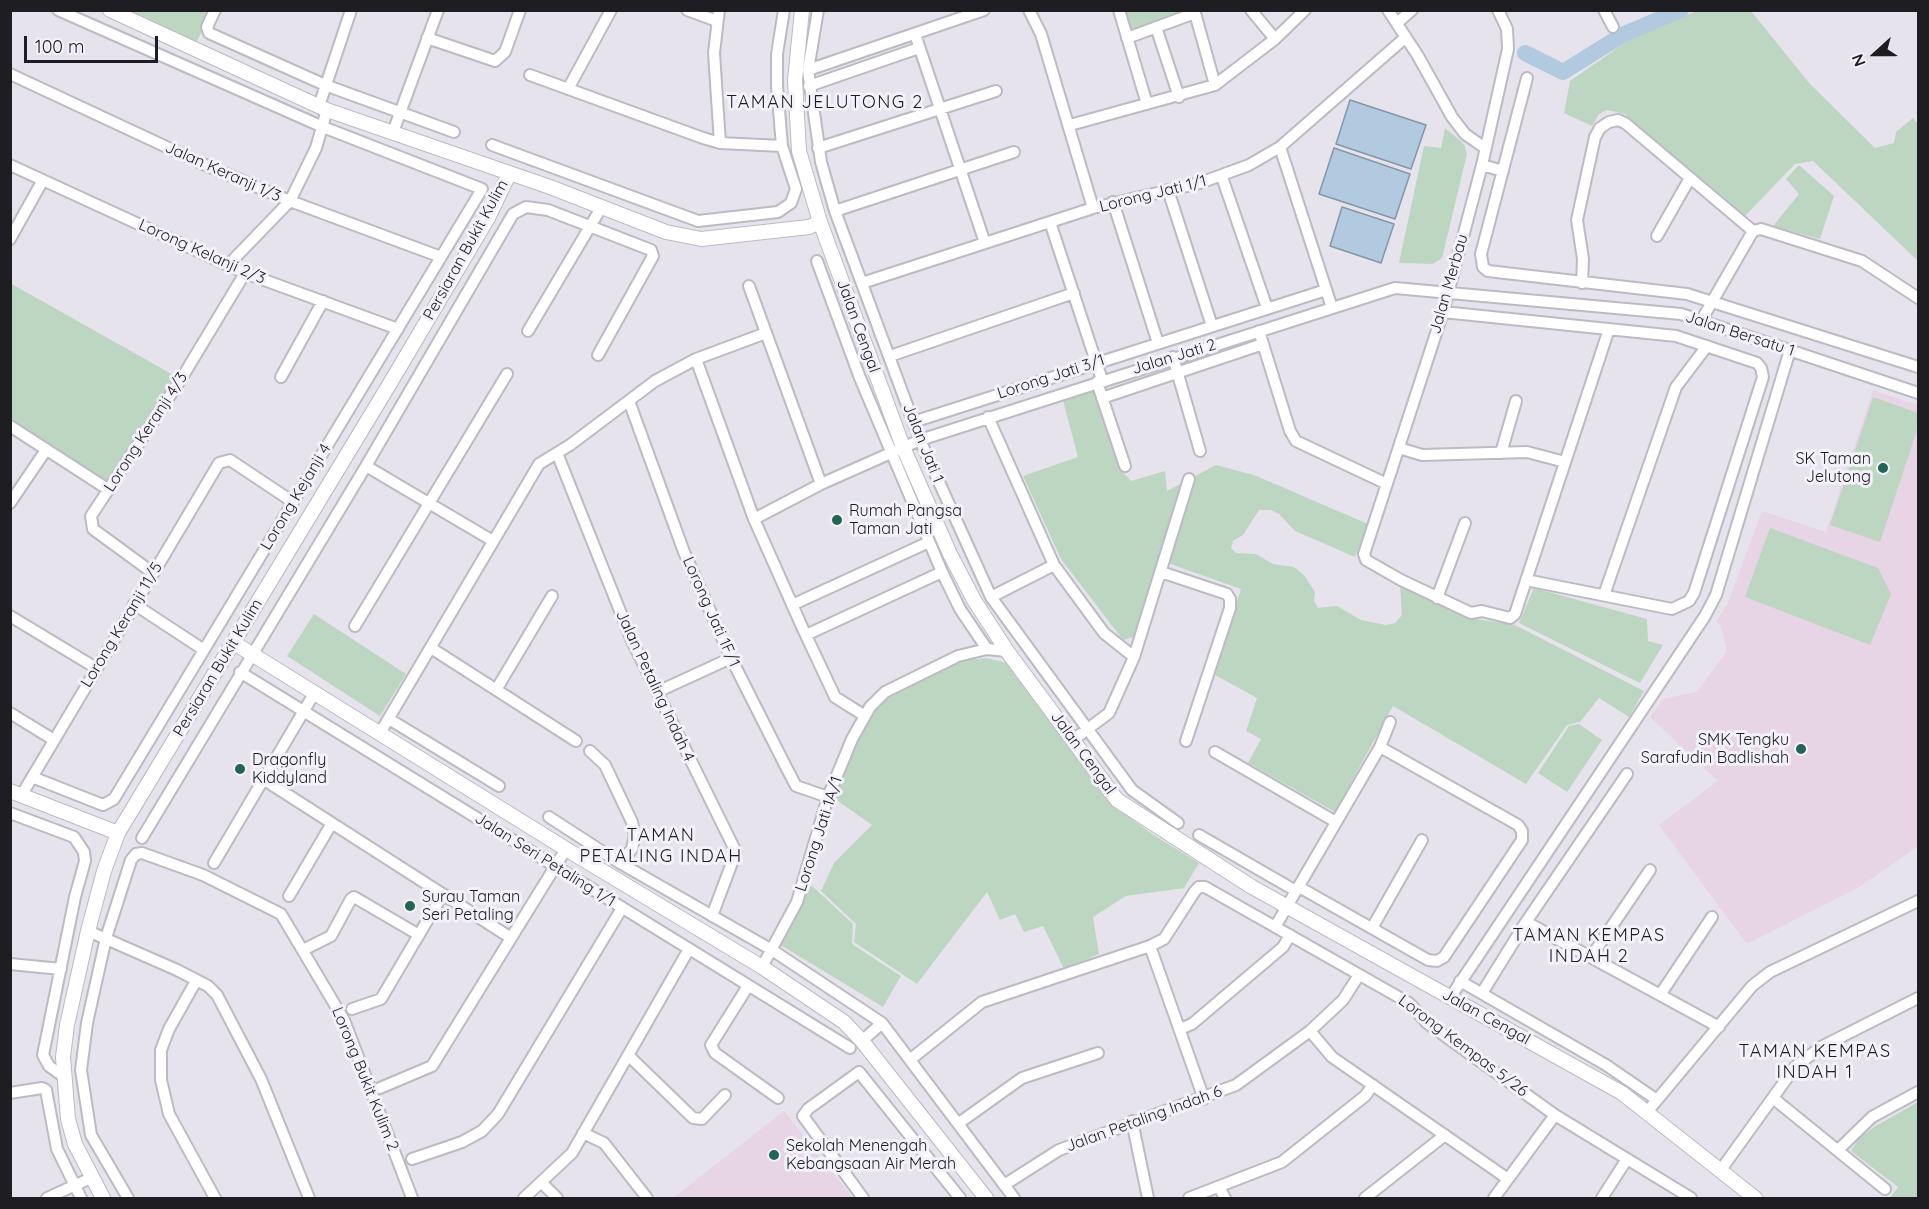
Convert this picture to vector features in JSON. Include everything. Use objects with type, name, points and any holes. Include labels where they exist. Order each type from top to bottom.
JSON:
[{"type":"street","points":[[58,10],[323,127]]},
{"type":"street","points":[[110,10],[323,108],[550,187],[666,232],[701,239],[809,227],[820,222]]},
{"type":"street","points":[[215,10],[207,27],[209,33],[325,85],[454,132]]},
{"type":"street","points":[[393,132],[438,10]]},
{"type":"street","points":[[427,38],[495,61],[505,52],[520,10]]},
{"type":"street","points":[[568,89],[611,10]]},
{"type":"street","points":[[687,10],[718,16],[714,65],[720,143]]},
{"type":"street","points":[[492,145],[698,221],[778,212],[791,203],[796,189],[782,146],[777,54],[784,10]]},
{"type":"street","name":"Jalan Cengal","points":[[802,10],[805,78],[799,151],[820,222],[897,450],[974,600],[1007,651],[1117,800],[1131,811],[1287,906],[1591,1074],[1647,1113],[1755,1198]]},
{"type":"street","name":"Jalan Jati 1","points":[[819,10],[805,78],[818,148],[835,211],[920,440],[991,597],[1132,790],[1178,823]]},
{"type":"street","points":[[805,78],[915,34],[984,10]]},
{"type":"street","points":[[1029,10],[1041,34],[1093,208]]},
{"type":"street","points":[[1119,10],[1147,104]]},
{"type":"street","points":[[1251,10],[1275,39]]},
{"type":"street","points":[[1070,125],[1215,86],[1275,39],[1305,10]]},
{"type":"street","points":[[1388,10],[1452,117],[1466,134],[1485,148]]},
{"type":"street","points":[[1397,23],[1413,10]]},
{"type":"street","name":"Jalan Merbau","points":[[1437,598],[1370,563],[1364,554],[1443,312],[1482,165],[1508,50],[1507,29],[1498,10]]},
{"type":"street","points":[[1604,10],[1613,27]]},
{"type":"street","points":[[228,265],[290,201],[316,148],[323,127],[325,85],[350,11]]},
{"type":"street","points":[[1127,38],[1195,13],[1215,86]]},
{"type":"street","points":[[1156,27],[1179,97]]},
{"type":"street","points":[[915,34],[985,243]]},
{"type":"street","name":"Lorong Jati 1/1","points":[[862,283],[1093,208],[1222,177],[1249,165],[1280,147],[1406,37]]},
{"type":"street","points":[[805,78],[919,48]]},
{"type":"street","name":"Jalan Keranji 1/3","points":[[10,74],[203,164],[290,201],[441,257]]},
{"type":"street","points":[[530,75],[720,143],[782,146]]},
{"type":"street","points":[[1527,78],[1481,254],[1484,267],[1494,274],[1687,294],[1918,366]]},
{"type":"street","points":[[818,148],[996,92]]},
{"type":"street","points":[[1582,283],[1583,259],[1577,220],[1595,137],[1600,128],[1609,122],[1618,120],[1625,123],[1753,231]]},
{"type":"street","name":"Lorong Kejanji 4","points":[[32,777],[103,805],[109,804],[114,799],[482,189],[323,127]]},
{"type":"street","points":[[1280,147],[1332,308]]},
{"type":"street","points":[[835,211],[958,168],[1014,152]]},
{"type":"street","name":"Lorong Kelanji 2/3","points":[[10,165],[245,273],[398,328]]},
{"type":"street","points":[[1482,165],[1503,171]]},
{"type":"street","points":[[550,187],[557,169]]},
{"type":"street","name":"Persiaran Bukit Kulim","points":[[103,1198],[91,1178],[70,1127],[63,1076],[67,1024],[88,931],[104,871],[118,833],[488,218],[509,174]]},
{"type":"street","points":[[1222,177],[1266,308]]},
{"type":"street","points":[[1657,236],[1690,178]]},
{"type":"street","points":[[10,239],[43,180]]},
{"type":"street","points":[[1168,190],[1212,326]]},
{"type":"street","points":[[1113,202],[1158,343]]},
{"type":"street","points":[[142,838],[251,653],[366,466],[513,214],[526,207],[548,210],[651,250],[653,256],[598,355]]},
{"type":"street","points":[[528,331],[601,208]]},
{"type":"street","points":[[1050,222],[1097,362],[1102,398],[1125,466]]},
{"type":"street","points":[[1701,321],[1753,231],[1761,229],[1862,261],[1918,298]]},
{"type":"street","points":[[817,261],[897,450],[929,542],[942,572],[960,609],[987,649]]},
{"type":"street","name":"Lorong Keranji 4/3","points":[[153,573],[93,528],[91,516],[183,376],[245,273]]},
{"type":"street","points":[[749,286],[821,484]]},
{"type":"street","name":"Jalan Jati 2","points":[[897,450],[988,417],[1395,288],[1449,292]]},
{"type":"street","name":"Lorong Jati 3/1","points":[[913,422],[1326,290]]},
{"type":"street","name":"Jalan Bersatu 1","points":[[1449,292],[1681,314],[1918,393]]},
{"type":"street","points":[[890,356],[1074,293]]},
{"type":"street","points":[[281,377],[323,301]]},
{"type":"street","points":[[1443,312],[1676,336],[1757,363],[1761,368],[1763,377],[1734,472],[1694,593],[1684,605],[1672,609],[1526,580]]},
{"type":"street","points":[[1465,523],[1437,598],[1471,613],[1482,611],[1510,618],[1515,614],[1609,329]]},
{"type":"street","points":[[1259,331],[1290,431],[1296,441],[1387,484]]},
{"type":"street","points":[[380,733],[539,464],[655,381],[696,359],[766,333]]},
{"type":"street","points":[[1102,398],[1263,344]]},
{"type":"street","points":[[1604,595],[1676,387],[1707,345]]},
{"type":"street","points":[[1450,998],[1706,616],[1716,595],[1790,350]]},
{"type":"street","points":[[1173,357],[1200,451]]},
{"type":"street","points":[[696,359],[754,519],[806,635],[836,697],[865,716]]},
{"type":"street","points":[[354,626],[507,374]]},
{"type":"street","name":"Lorong Jati 1F/1","points":[[629,401],[684,552],[731,658],[796,786],[828,797]]},
{"type":"street","points":[[1501,453],[1516,401]]},
{"type":"street","points":[[988,417],[1054,565],[1104,633],[1134,657]]},
{"type":"street","points":[[10,426],[109,490]]},
{"type":"street","points":[[1399,448],[1422,455],[1527,452],[1565,462]]},
{"type":"street","points":[[10,503],[46,450]]},
{"type":"street","points":[[754,519],[821,484],[897,450]]},
{"type":"street","name":"Jalan Petaling Indah 4","points":[[557,453],[605,577],[657,692],[736,852],[712,916]]},
{"type":"street","name":"Lorong Keranji 11/5","points":[[16,794],[32,777],[219,463],[227,459],[296,497]]},
{"type":"street","points":[[366,466],[493,541]]},
{"type":"street","points":[[1734,472],[1753,475]]},
{"type":"street","points":[[1073,740],[1109,713],[1134,657],[1189,479]]},
{"type":"street","points":[[296,497],[316,504]]},
{"type":"street","points":[[792,605],[929,542]]},
{"type":"street","points":[[991,597],[1054,565]]},
{"type":"street","points":[[806,635],[942,572]]},
{"type":"street","points":[[1161,572],[1227,594],[1230,599],[1230,608],[1186,741]]},
{"type":"street","points":[[496,690],[552,596]]},
{"type":"street","points":[[134,604],[204,650]]},
{"type":"street","points":[[10,616],[96,668]]},
{"type":"street","points":[[234,643],[566,849],[762,967],[844,1022],[862,1041],[986,1198]]},
{"type":"street","points":[[431,648],[576,741]]},
{"type":"street","name":"Lorong Jati 1A/1","points":[[762,967],[797,902],[828,797],[852,739],[865,716],[885,692],[958,656],[987,649],[1007,651]]},
{"type":"street","points":[[657,692],[731,658]]},
{"type":"street","name":"Jalan Seri Petaling 1/1","points":[[240,672],[850,1048]]},
{"type":"street","points":[[214,863],[315,692]]},
{"type":"street","points":[[10,713],[54,740]]},
{"type":"street","points":[[389,718],[499,786]]},
{"type":"street","points":[[1275,927],[1380,747],[1390,722]]},
{"type":"street","points":[[1199,835],[1428,960],[1437,961],[1444,957],[1522,840],[1522,831],[1518,825],[1380,747]]},
{"type":"street","points":[[590,751],[605,765],[632,822],[634,835],[632,849],[620,863]]},
{"type":"street","points":[[1215,752],[1336,822]]},
{"type":"street","points":[[1482,993],[1526,922],[1627,774]]},
{"type":"street","points":[[264,779],[511,938]]},
{"type":"street","points":[[16,794],[118,833]]},
{"type":"street","points":[[11,817],[74,837],[84,852],[85,861],[75,897],[43,1056],[49,1066],[63,1076]]},
{"type":"street","points":[[549,817],[620,863],[772,950],[882,1023],[1014,1198]]},
{"type":"street","points":[[289,896],[332,823]]},
{"type":"street","points":[[1372,928],[1422,840]]},
{"type":"street","points":[[380,1088],[432,1066],[566,849]]},
{"type":"street","name":"Lorong Bukit Kulim 2","points":[[106,938],[130,860],[135,854],[142,853],[203,875],[281,914],[344,1020],[412,1198]]},
{"type":"street","points":[[1591,957],[1650,870]]},
{"type":"street","name":"Lorong Kempas 5/26","points":[[1150,946],[1164,939],[1199,887],[1205,887],[1408,1003],[1427,1023],[1555,1115],[1691,1198]]},
{"type":"street","points":[[352,1009],[381,999],[443,894]]},
{"type":"street","points":[[303,950],[331,936],[354,897],[419,935]]},
{"type":"street","points":[[1647,1113],[1752,986],[1770,972],[1918,901]]},
{"type":"street","points":[[412,1159],[462,1142],[482,1131],[498,1114],[622,908]]},
{"type":"street","points":[[1660,995],[1712,917]]},
{"type":"street","points":[[1526,922],[1719,1027]]},
{"type":"street","points":[[88,931],[196,981],[217,995],[261,1079],[309,1198]]},
{"type":"street","points":[[1180,1029],[1192,1024],[1283,947],[1290,935]]},
{"type":"street","points":[[106,938],[87,1023],[81,1070],[92,1135],[128,1198]]},
{"type":"street","points":[[911,1059],[982,1002],[1150,946],[1204,1099]]},
{"type":"street","points":[[524,1198],[572,1153],[688,949]]},
{"type":"street","points":[[10,964],[61,969]]},
{"type":"street","name":"Jalan Petaling Indah 6","points":[[1004,1185],[1059,1150],[1132,1121],[1204,1099],[1236,1085],[1310,1031],[1343,1000],[1359,975]]},
{"type":"street","points":[[196,981],[169,1029],[161,1050],[161,1080],[170,1114],[215,1198]]},
{"type":"street","points":[[1460,981],[1606,1065],[1657,1100]]},
{"type":"street","points":[[748,986],[711,1045],[715,1053],[778,1098]]},
{"type":"street","points":[[1720,1172],[1795,1067],[1821,1047],[1918,998]]},
{"type":"street","points":[[862,1041],[882,1023]]},
{"type":"street","points":[[1310,1031],[1332,1057],[1508,1179]]},
{"type":"street","points":[[959,1123],[1022,1078],[1098,1053]]},
{"type":"street","points":[[629,1056],[693,1118],[702,1119],[725,1095]]},
{"type":"street","points":[[863,1198],[803,1116],[807,1109],[856,1073],[862,1073],[960,1198]]},
{"type":"street","points":[[1189,1198],[1282,1162],[1365,1096],[1373,1085]]},
{"type":"street","points":[[10,1093],[42,1088],[46,1090],[57,1149],[81,1198]]},
{"type":"street","points":[[1838,1150],[1872,1117],[1918,1092]]},
{"type":"street","points":[[1773,1098],[1885,1189]]},
{"type":"street","points":[[1494,1198],[1555,1115]]},
{"type":"street","points":[[1132,1121],[1148,1198]]},
{"type":"street","points":[[584,1133],[604,1143],[647,1198]]},
{"type":"street","points":[[1365,1198],[1445,1136]]},
{"type":"street","points":[[1602,1198],[1627,1159]]},
{"type":"street","points":[[48,1198],[91,1178]]},
{"type":"street","points":[[542,1183],[557,1198]]},
{"type":"street","points":[[1219,1187],[1225,1198]]},
{"type":"shaded area","name":"SMK Tengku Sarafudin Badlishah","points":[[1873,390],[1918,405],[1918,846],[1861,886],[1747,944],[1659,825],[1718,781],[1650,717],[1663,699],[1697,692],[1727,651],[1721,626],[1716,622],[1728,603],[1762,511],[1826,532]]},
{"type":"shaded area","name":"Sekolah Menengah Kebangsaan Air Merah","points":[[784,1111],[853,1198],[673,1198]]},
{"type":"green space","points":[[124,11],[212,11],[195,45]]},
{"type":"green space","points":[[1124,11],[1185,11],[1130,31]]},
{"type":"green space","points":[[1697,11],[1751,11],[1810,84],[1875,148],[1894,143],[1896,132],[1913,118],[1918,124],[1918,261],[1813,161],[1795,164],[1743,218],[1625,114],[1607,110],[1599,114],[1592,126],[1564,113],[1570,81],[1633,37]]},
{"type":"green space","points":[[1445,128],[1464,144],[1467,154],[1442,258],[1433,264],[1399,263],[1424,146],[1441,148]]},
{"type":"green space","points":[[1799,165],[1834,196],[1820,239],[1773,226],[1799,194],[1786,179]]},
{"type":"green space","points":[[10,283],[177,377],[109,486],[11,419]]},
{"type":"green space","points":[[1095,387],[1122,471],[1131,481],[1165,471],[1167,491],[1216,465],[1254,475],[1368,524],[1355,557],[1295,531],[1279,514],[1271,510],[1259,510],[1243,535],[1233,541],[1231,548],[1236,553],[1256,554],[1273,564],[1294,567],[1304,575],[1315,592],[1314,601],[1318,608],[1337,606],[1361,620],[1386,625],[1395,623],[1402,615],[1400,585],[1476,619],[1515,625],[1644,691],[1629,717],[1599,698],[1580,722],[1567,725],[1526,784],[1393,706],[1335,812],[1248,763],[1261,739],[1246,731],[1257,698],[1215,675],[1241,589],[1159,560],[1134,637],[1123,640],[1061,559],[1023,476],[1078,457],[1062,397]]},
{"type":"green space","points":[[1873,397],[1918,413],[1918,427],[1880,542],[1830,525]]},
{"type":"green space","points":[[1770,528],[1878,568],[1891,594],[1870,645],[1745,597]]},
{"type":"green space","points":[[1534,588],[1647,619],[1648,641],[1663,645],[1640,683],[1519,623]]},
{"type":"green space","points":[[314,614],[406,674],[380,716],[287,656]]},
{"type":"green space","points":[[986,658],[1007,663],[1113,805],[1152,834],[1199,863],[1184,888],[1126,896],[1093,917],[1099,954],[1064,969],[1043,926],[1024,932],[1015,914],[1000,920],[987,892],[917,984],[854,942],[856,924],[821,891],[834,863],[872,825],[835,799],[856,743],[874,710],[889,698],[960,661]]},
{"type":"green space","points":[[1579,724],[1602,740],[1567,792],[1538,773],[1569,726]]},
{"type":"green space","points":[[811,885],[853,924],[852,944],[901,976],[883,1007],[779,944]]},
{"type":"green space","points":[[1918,1102],[1918,1198],[1890,1198],[1898,1187],[1851,1151],[1859,1138],[1874,1127]]},
{"type":"water","points":[[1350,100],[1426,125],[1411,169],[1336,144]]},
{"type":"water","points":[[1334,148],[1410,174],[1395,219],[1319,194]]},
{"type":"water","points":[[1342,207],[1394,224],[1381,263],[1330,246]]},
{"type":"waterway","points":[[1525,53],[1563,72],[1624,34],[1681,10]]},
{"type":"place","name":"SK Taman Jelutong","points":[[1883,468]]},
{"type":"place","name":"Rumah Pangsa Taman Jati","points":[[837,520]]},
{"type":"place","name":"SMK Tengku Sarafudin Badlishah","points":[[1801,749]]},
{"type":"place","name":"Dragonfly Kiddyland","points":[[240,769]]},
{"type":"place","name":"Surau Taman Seri Petaling","points":[[410,906]]},
{"type":"place","name":"Sekolah Menengah Kebangsaan Air Merah","points":[[774,1155]]},
{"type":"district","name":"TAMAN JELUTONG 2","points":[[825,103]]},
{"type":"district","name":"TAMAN PETALING INDAH","points":[[661,846]]},
{"type":"district","name":"TAMAN KEMPAS INDAH 2","points":[[1589,946]]},
{"type":"district","name":"TAMAN KEMPAS INDAH 1","points":[[1815,1062]]}]
